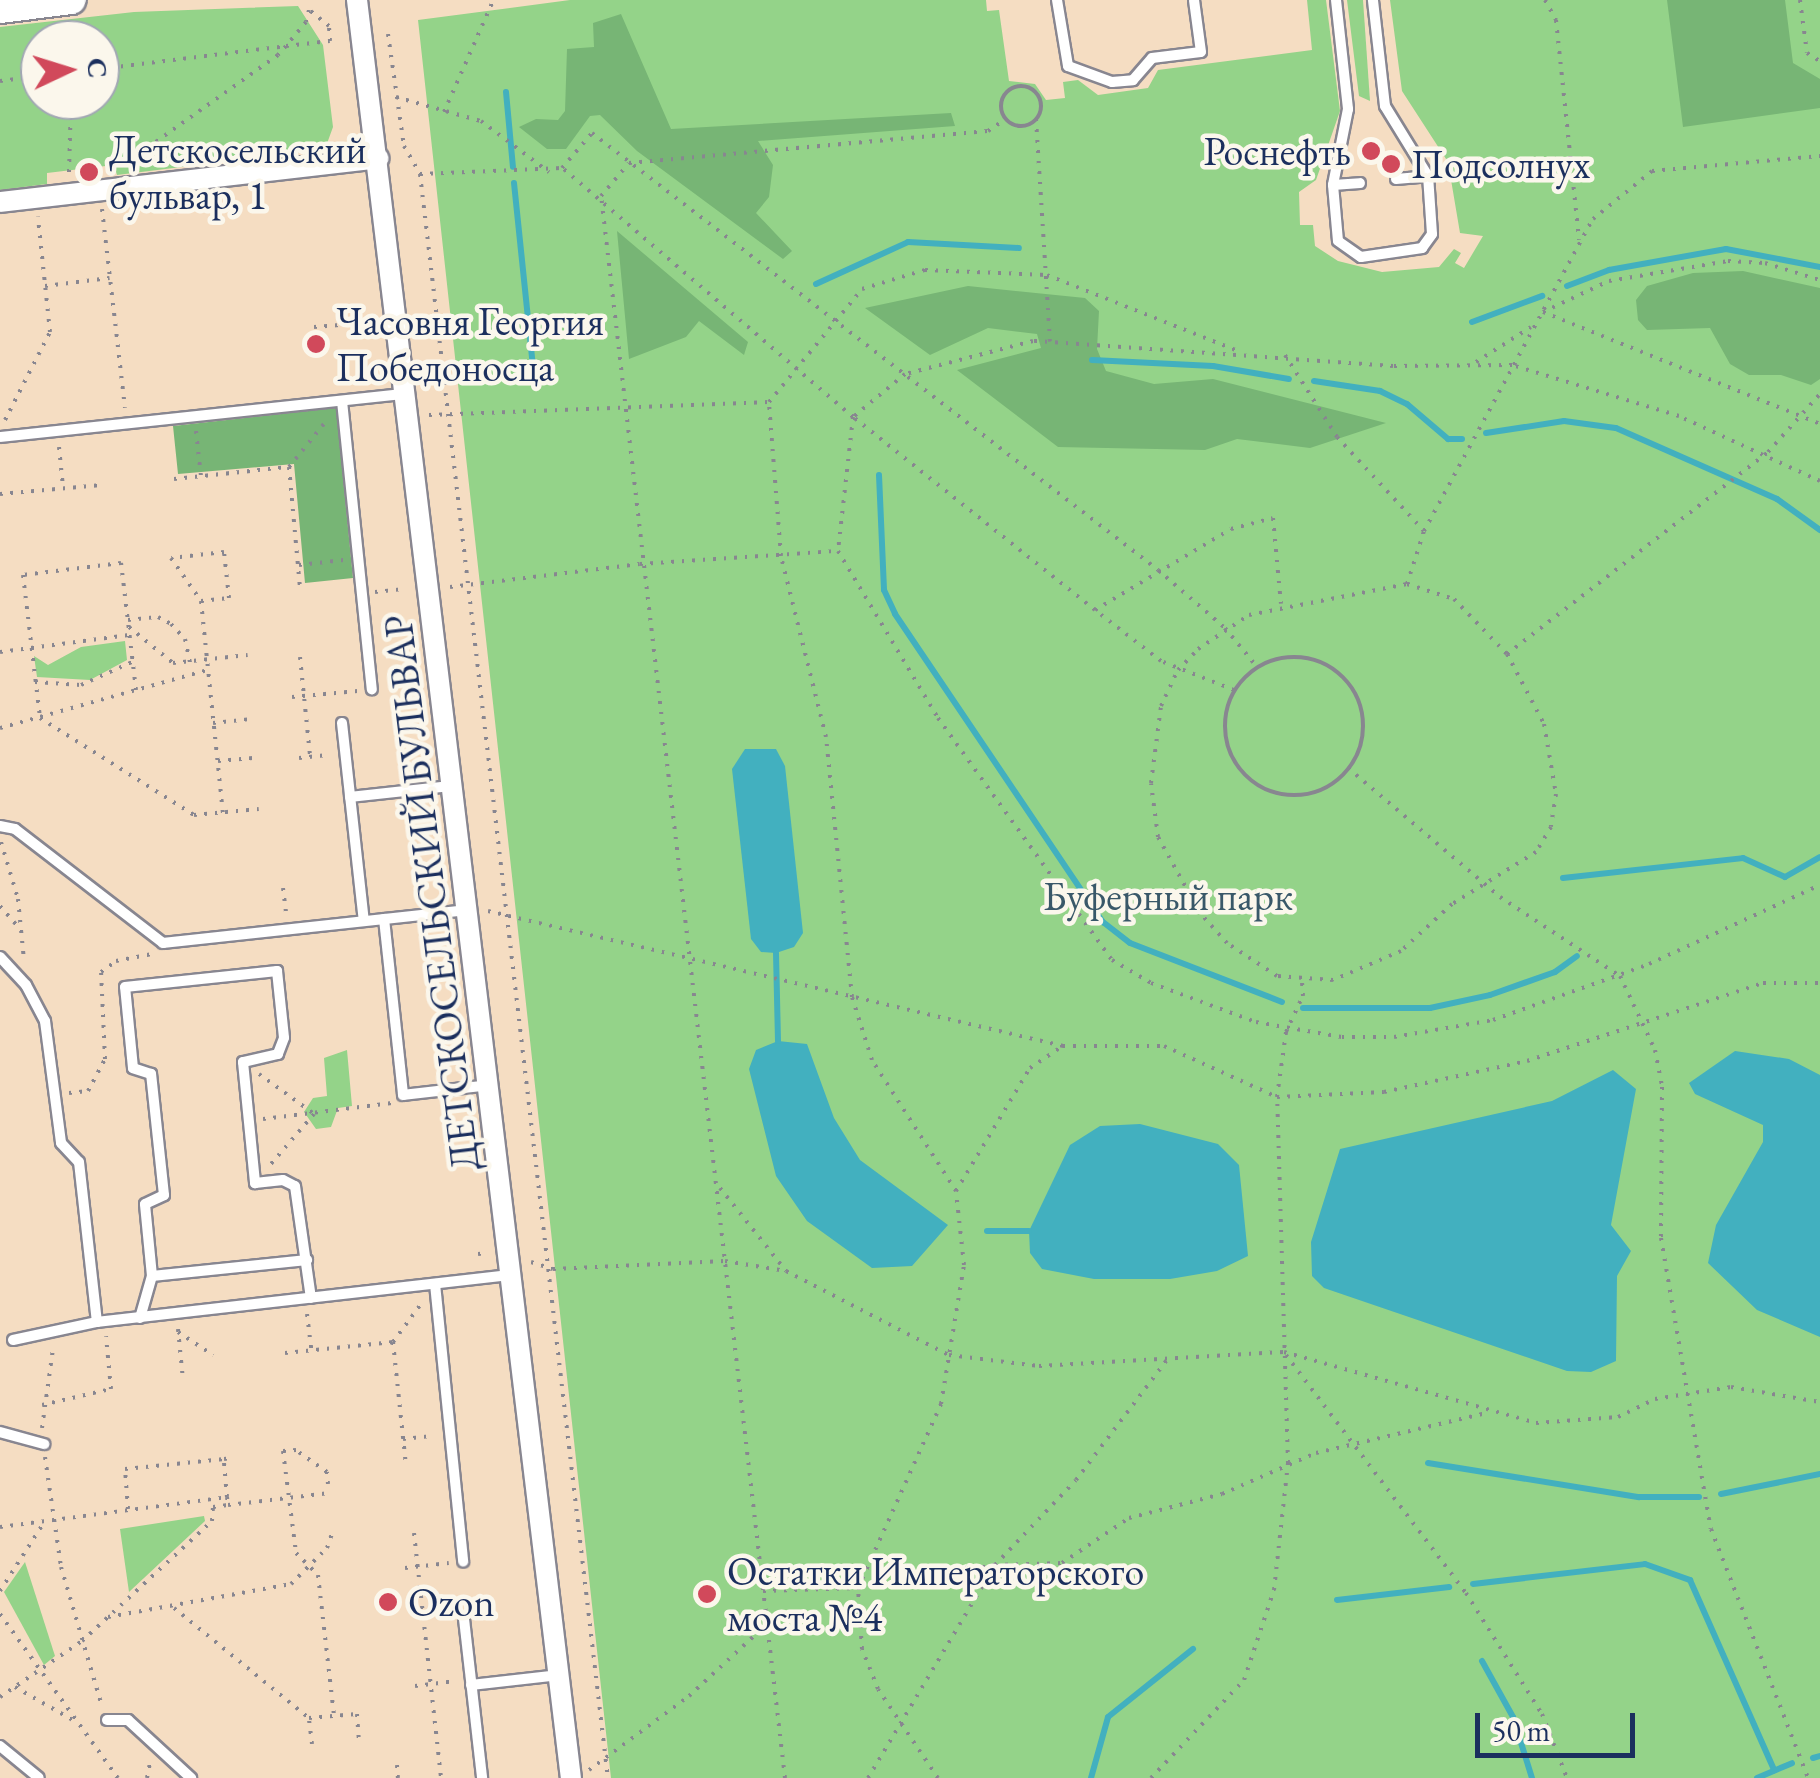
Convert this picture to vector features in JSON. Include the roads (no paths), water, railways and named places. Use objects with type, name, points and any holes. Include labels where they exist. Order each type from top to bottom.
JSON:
[{"type":"main road","points":[[0,9],[72,0]]},
{"type":"street","name":"ДЕТСКОСЕЛЬСКИЙ БУЛЬВАР","points":[[357,0],[453,786],[472,910],[489,1085],[516,1266],[572,1778]]},
{"type":"street","points":[[0,202],[378,158]]},
{"type":"lane","points":[[1058,0],[1068,66],[1112,82],[1134,80],[1152,58],[1201,52],[1194,0]]},
{"type":"lane","points":[[1336,0],[1348,110],[1333,185],[1338,242],[1361,257],[1430,244],[1428,176],[1385,106],[1373,0]]},
{"type":"lane","points":[[1396,179],[1428,176]]},
{"type":"lane","points":[[1333,185],[1360,182]]},
{"type":"lane","points":[[0,437],[406,394]]},
{"type":"lane","points":[[342,401],[372,690]]},
{"type":"lane","points":[[342,723],[364,921]]},
{"type":"lane","points":[[350,797],[453,786]]},
{"type":"lane","points":[[0,826],[16,829],[163,943],[472,910]]},
{"type":"lane","points":[[384,919],[403,1094],[489,1085]]},
{"type":"lane","points":[[0,957],[26,985],[45,1021],[60,1142],[79,1162],[101,1322]]},
{"type":"lane","points":[[140,1318],[152,1276],[145,1204],[164,1195],[151,1074],[133,1068],[125,987],[277,972],[284,1038],[278,1054],[243,1062],[254,1182],[283,1180],[295,1186],[307,1260],[308,1298]]},
{"type":"lane","points":[[152,1276],[307,1260]]},
{"type":"lane","points":[[13,1340],[57,1335],[101,1322],[435,1284],[516,1266]]},
{"type":"lane","points":[[435,1284],[463,1562]]},
{"type":"lane","points":[[0,1432],[44,1444]]},
{"type":"lane","points":[[464,1620],[482,1778]]},
{"type":"lane","points":[[471,1682],[560,1675]]},
{"type":"lane","points":[[106,1720],[128,1720],[192,1778]]},
{"type":"lane","points":[[0,1746],[39,1778]]},
{"type":"water","points":[[745,749],[776,749],[785,766],[803,933],[794,947],[776,953],[761,952],[751,939],[732,769]]},
{"type":"water","points":[[778,1041],[807,1044],[834,1118],[860,1160],[948,1225],[912,1266],[872,1268],[807,1221],[776,1176],[749,1069],[756,1050]]},
{"type":"water","points":[[1735,1051],[1789,1059],[1820,1075],[1820,1337],[1757,1310],[1708,1263],[1716,1225],[1763,1142],[1763,1125],[1695,1094],[1689,1083]]},
{"type":"water","points":[[1613,1070],[1636,1089],[1611,1225],[1631,1251],[1617,1276],[1616,1361],[1591,1372],[1567,1371],[1324,1288],[1312,1276],[1311,1242],[1340,1149],[1552,1101]]},
{"type":"water","points":[[1140,1124],[1218,1144],[1239,1165],[1248,1256],[1217,1271],[1170,1279],[1094,1279],[1042,1269],[1030,1253],[1029,1231],[1070,1145],[1100,1126]]},
{"type":"waterway","points":[[506,92],[513,167]]},
{"type":"waterway","points":[[514,183],[534,377]]},
{"type":"waterway","points":[[816,284],[908,242],[1019,248]]},
{"type":"waterway","points":[[1567,286],[1609,270],[1726,249],[1820,267]]},
{"type":"waterway","points":[[1472,322],[1542,296]]},
{"type":"waterway","points":[[1092,360],[1213,366],[1289,379]]},
{"type":"waterway","points":[[1314,381],[1380,391],[1407,404],[1448,439],[1462,439]]},
{"type":"waterway","points":[[1486,433],[1564,421],[1616,428],[1777,499],[1820,530]]},
{"type":"waterway","points":[[879,475],[884,590],[895,614],[1103,922],[1130,943],[1282,1002]]},
{"type":"waterway","points":[[1563,878],[1743,858],[1785,877],[1820,857]]},
{"type":"waterway","points":[[776,953],[778,1041]]},
{"type":"waterway","points":[[1303,1008],[1430,1008],[1490,995],[1555,972],[1577,956]]},
{"type":"waterway","points":[[987,1231],[1029,1231]]},
{"type":"waterway","points":[[1428,1463],[1639,1497],[1699,1497]]},
{"type":"waterway","points":[[1721,1494],[1820,1474]]},
{"type":"waterway","points":[[1473,1584],[1645,1564],[1690,1580],[1774,1770]]},
{"type":"waterway","points":[[1337,1600],[1449,1587]]},
{"type":"waterway","points":[[1091,1778],[1108,1717],[1193,1649]]},
{"type":"waterway","points":[[1482,1661],[1513,1717],[1532,1778]]},
{"type":"waterway","points":[[1813,1758],[1820,1756]]},
{"type":"waterway","points":[[1757,1778],[1792,1763]]},
{"type":"place","name":"Роснефть","points":[[1371,151]]},
{"type":"place","name":"Подсолнух","points":[[1391,164]]},
{"type":"place","name":"Детскосельский бульвар, 1","points":[[89,172]]},
{"type":"place","name":"Часовня Георгия Победоносца","points":[[316,344]]},
{"type":"place","name":"Остатки Императорского моста №4","points":[[707,1594]]},
{"type":"place","name":"Ozon","points":[[388,1602]]},
{"type":"park label","name":"Буферный парк","points":[[1168,896]]}]
